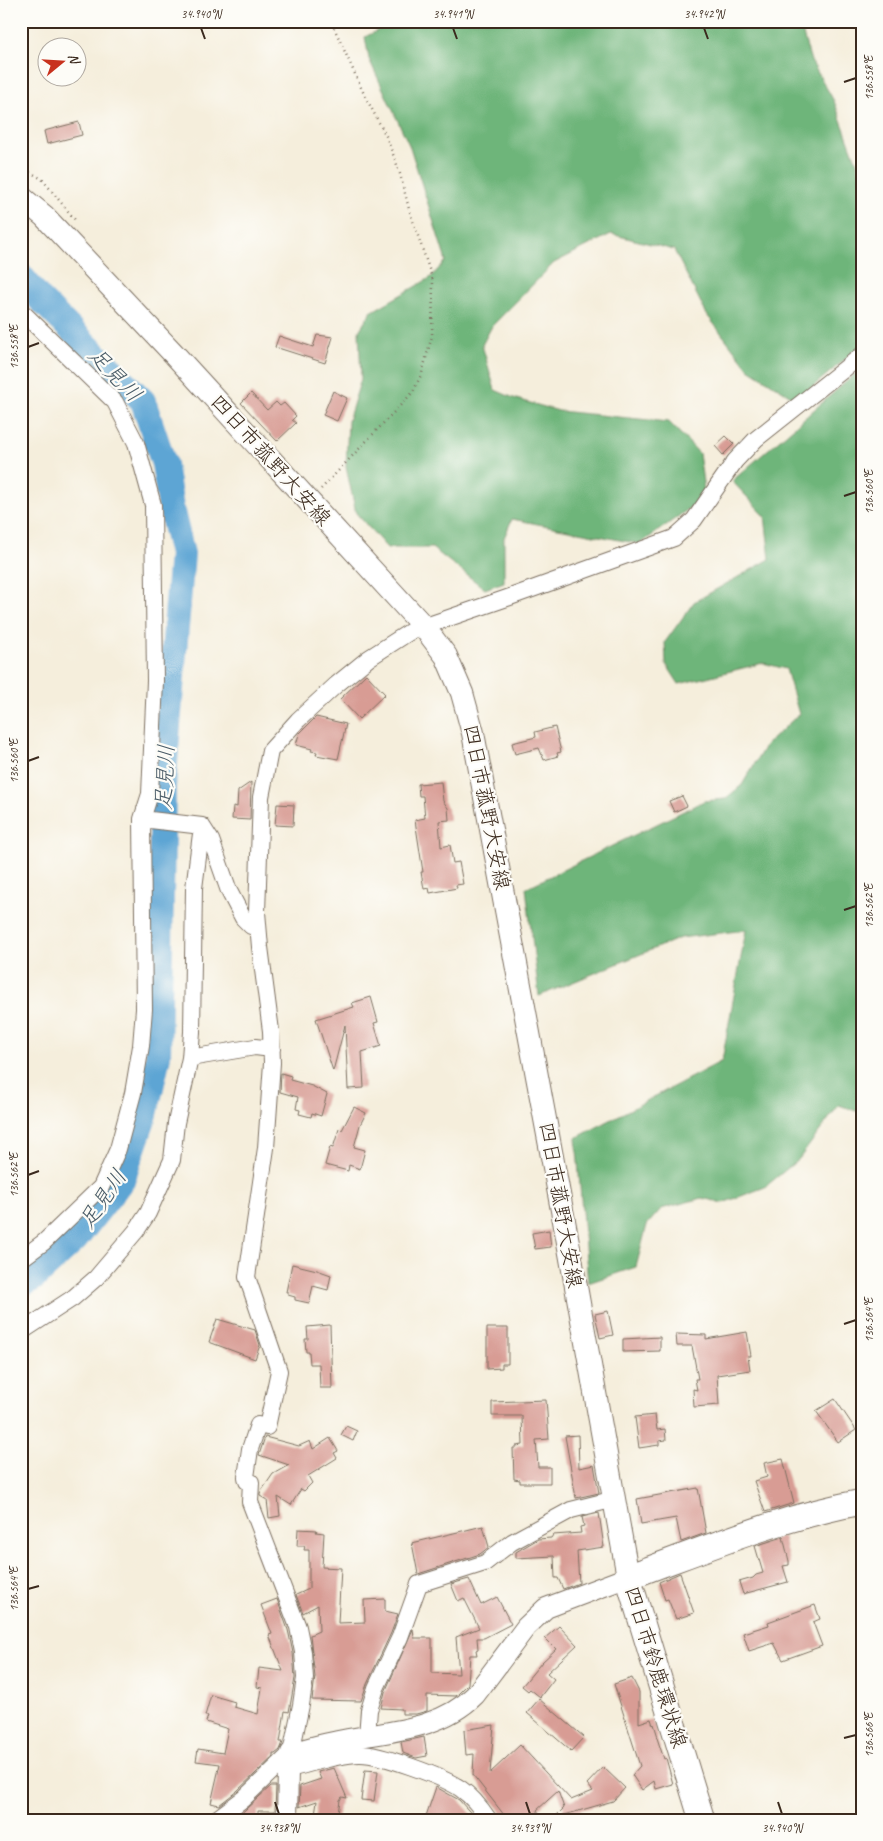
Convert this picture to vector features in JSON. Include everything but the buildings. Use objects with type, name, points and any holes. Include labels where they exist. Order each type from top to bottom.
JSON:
[{"type":"main road","name":"四日市菰野大安線","points":[[21,196],[44,216],[309,502],[424,627],[446,656],[462,693],[473,733],[628,1577]]},
{"type":"main road","name":"四日市鈴鹿環状線","points":[[702,1820],[628,1577],[761,1529],[819,1511],[862,1502]]},
{"type":"street","points":[[21,312],[115,402],[136,443],[153,505],[155,681],[150,794],[142,818],[144,1009],[133,1093],[118,1149],[101,1188],[44,1242],[21,1259]]},
{"type":"street","points":[[286,1820],[290,1761],[305,1678],[303,1652],[298,1627],[250,1502],[251,1482],[247,1481],[246,1477],[250,1449],[258,1425],[267,1427],[279,1371],[248,1276],[266,1148],[272,1050],[258,927],[260,814],[265,769],[270,751],[298,720],[369,658],[411,631],[674,538],[694,520],[734,461],[756,439],[862,355]]},
{"type":"street","points":[[142,818],[202,826],[211,840],[229,890],[244,918],[251,926],[258,927]]},
{"type":"street","points":[[21,1332],[72,1298],[96,1278],[136,1231],[148,1213],[172,1160],[176,1123],[190,1058],[194,888],[202,826]]},
{"type":"street","points":[[190,1058],[255,1047],[272,1050]]},
{"type":"street","points":[[367,1736],[369,1710],[376,1688],[400,1637],[419,1584],[485,1563],[512,1542],[571,1510],[615,1499]]},
{"type":"street","points":[[215,1820],[290,1761],[311,1747],[407,1729],[433,1722],[458,1709],[475,1695],[526,1627],[546,1608],[628,1577]]},
{"type":"street","points":[[290,1761],[347,1754],[374,1755],[444,1780],[459,1788],[472,1797],[490,1820]]},
{"type":"path","points":[[309,502],[413,392],[422,373],[432,336],[433,281],[398,170],[386,136],[364,94],[332,21]]},
{"type":"green space","points":[[396,21],[799,21],[811,61],[834,101],[858,166],[862,185],[862,345],[797,400],[749,369],[707,315],[674,250],[611,234],[554,263],[492,326],[482,345],[495,390],[516,399],[559,411],[669,422],[699,453],[705,497],[640,544],[512,519],[504,538],[504,582],[485,589],[432,548],[387,548],[356,513],[346,467],[348,421],[361,379],[359,331],[371,312],[430,278],[446,261],[410,147],[369,59],[365,37]]},
{"type":"green space","points":[[862,368],[862,1113],[839,1105],[799,1159],[765,1187],[723,1203],[702,1198],[661,1209],[647,1225],[636,1267],[588,1283],[576,1138],[722,1061],[746,930],[680,938],[539,996],[526,888],[704,801],[725,799],[742,785],[765,746],[799,714],[786,669],[763,663],[679,684],[666,664],[665,642],[694,602],[770,559],[765,516],[732,481]]},
{"type":"waterway","name":"足見川","points":[[21,276],[39,298],[143,401],[164,464],[171,508],[182,554],[163,787],[158,1056],[145,1114],[122,1180],[75,1240],[34,1278],[21,1286]]}]
